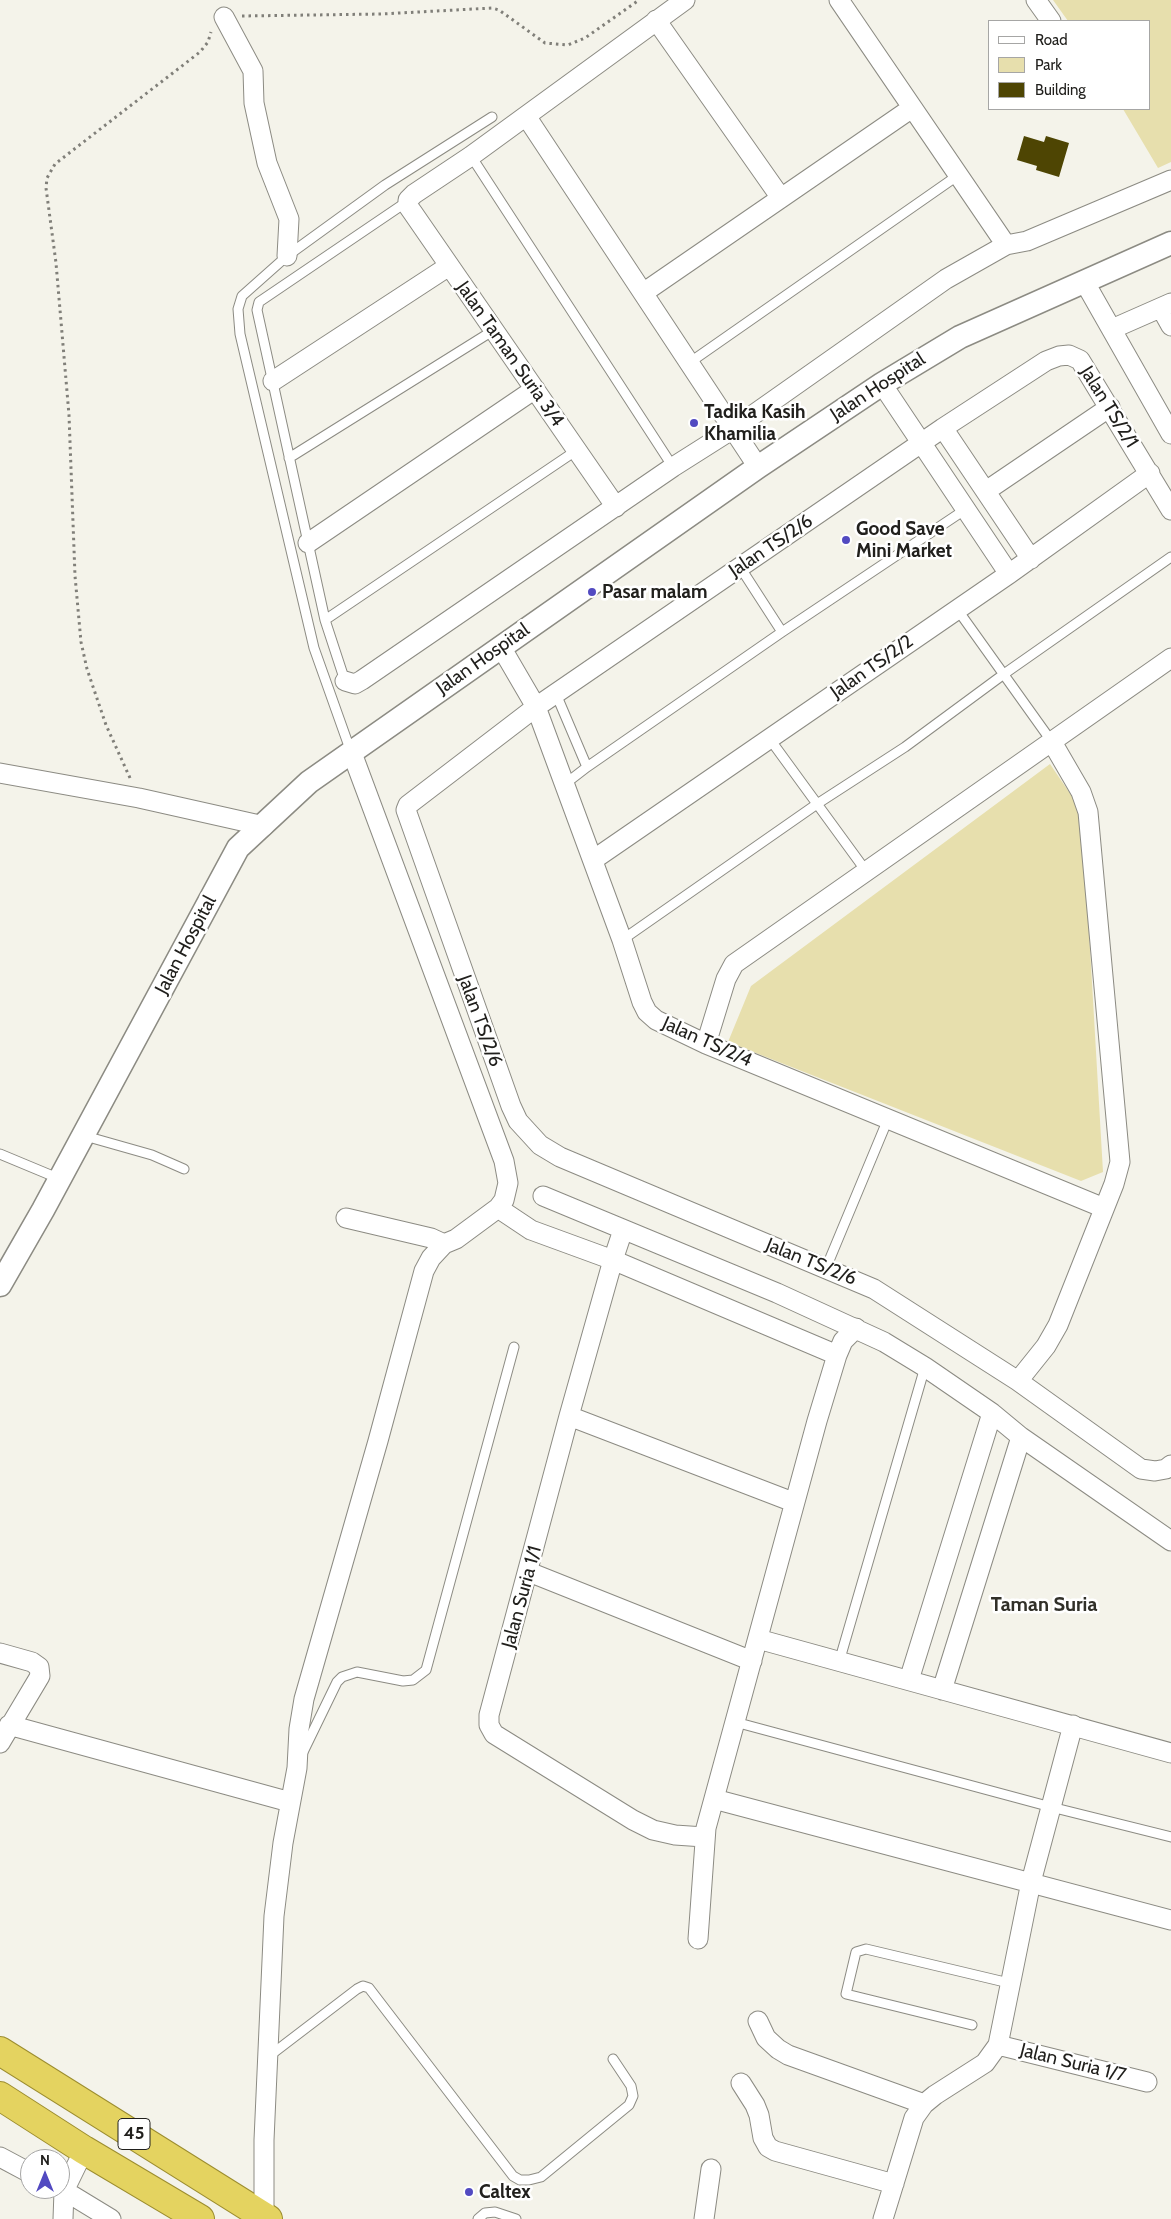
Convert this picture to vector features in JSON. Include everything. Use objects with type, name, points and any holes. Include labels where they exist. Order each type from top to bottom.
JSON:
[{"type":"highway","name":"45","points":[[0,2051],[266,2218]]},
{"type":"highway","name":"45","points":[[0,2096],[84,2150],[200,2219]]},
{"type":"street","points":[[408,200],[685,0]]},
{"type":"street","points":[[839,0],[957,176],[1006,245]]},
{"type":"street","points":[[1036,0],[1050,20]]},
{"type":"street","points":[[224,17],[253,71],[254,103],[267,163],[289,219],[287,256]]},
{"type":"street","points":[[656,20],[781,198]]},
{"type":"street","points":[[643,294],[912,108]]},
{"type":"street","points":[[526,116],[758,467]]},
{"type":"street","points":[[345,681],[354,684],[362,680],[673,467],[733,429],[946,279],[1006,245],[1027,241],[1171,180]]},
{"type":"street","name":"Jalan Taman Suria 3/4","points":[[408,200],[408,206],[616,507]]},
{"type":"street","name":"Jalan Hospital","points":[[0,1285],[60,1179],[238,848],[264,826],[309,782],[758,467],[882,384],[960,337],[1084,280],[1171,243]]},
{"type":"street","points":[[273,381],[449,266]]},
{"type":"street","points":[[1084,280],[1171,434]]},
{"type":"street","points":[[1112,329],[1166,306],[1171,326]]},
{"type":"street","name":"Jalan TS/2/1","points":[[921,443],[1046,362],[1059,356],[1068,355],[1080,360],[1171,510]]},
{"type":"street","points":[[882,384],[1009,574]]},
{"type":"street","points":[[308,543],[534,389]]},
{"type":"street","points":[[986,491],[1110,407]]},
{"type":"street","points":[[943,428],[1031,559]]},
{"type":"street","name":"Jalan TS/2/6","points":[[921,443],[536,707],[408,805],[406,810],[511,1106],[518,1121],[540,1145],[560,1157],[731,1230],[826,1268],[887,1296],[1018,1381],[1141,1469],[1155,1471],[1166,1469],[1171,1465]]},
{"type":"street","name":"Jalan TS/2/2","points":[[593,860],[1031,559],[1150,473]]},
{"type":"street","name":"Jalan TS/2/4","points":[[501,647],[536,707],[566,784],[647,1012],[656,1020],[706,1044],[1104,1208]]},
{"type":"street","points":[[706,1044],[726,979],[734,964],[1171,658]]},
{"type":"street","points":[[1018,1381],[1046,1346],[1058,1325],[1118,1173],[1119,1142],[1088,812],[1082,792],[1052,742]]},
{"type":"street","points":[[266,2218],[268,2058],[274,1916],[296,1768],[301,1714],[424,1271],[431,1258],[444,1244],[456,1239],[498,1208],[504,1200],[507,1190],[508,1173],[352,753]]},
{"type":"street","points":[[0,773],[139,798],[264,826]]},
{"type":"street","points":[[543,1196],[777,1293],[856,1328],[925,1367],[1171,1540]]},
{"type":"street","points":[[498,1208],[531,1230],[613,1260],[837,1355]]},
{"type":"street","points":[[346,1218],[430,1238],[444,1244]]},
{"type":"street","name":"Jalan Suria 1/1","points":[[623,1230],[569,1416],[490,1715],[489,1725],[494,1734],[633,1820],[653,1830],[675,1835],[704,1837]]},
{"type":"street","points":[[698,1939],[704,1837],[793,1502],[837,1355],[844,1340],[856,1328]]},
{"type":"street","points":[[910,1680],[992,1413]]},
{"type":"street","points":[[569,1416],[793,1502]]},
{"type":"street","points":[[942,1690],[1021,1436]]},
{"type":"street","points":[[529,1572],[752,1660]]},
{"type":"street","points":[[758,1639],[1171,1753]]},
{"type":"street","points":[[0,1653],[32,1662],[39,1667],[40,1676],[0,1742]]},
{"type":"street","points":[[9,1725],[290,1802]]},
{"type":"street","points":[[886,2218],[894,2184],[912,2126],[924,2104],[985,2063],[998,2045],[1009,1982],[1031,1882],[1073,1725]]},
{"type":"street","points":[[714,1799],[1171,1920]]},
{"type":"street","points":[[758,2021],[766,2038],[788,2055],[924,2104]]},
{"type":"street","name":"Jalan Suria 1/7","points":[[998,2045],[1148,2082]]},
{"type":"street","points":[[741,2083],[755,2105],[759,2115],[763,2138],[768,2146],[776,2151],[894,2184]]},
{"type":"street","points":[[70,2175],[84,2150]]},
{"type":"street","points":[[0,2157],[20,2168]]},
{"type":"street","points":[[704,2219],[711,2169]]},
{"type":"street","points":[[70,2195],[111,2219]]},
{"type":"street","points":[[62,2199],[63,2219]]},
{"type":"lane","points":[[352,753],[314,648],[240,334],[238,308],[242,296],[287,256],[386,186],[492,117]]},
{"type":"lane","points":[[471,156],[673,467]]},
{"type":"lane","points":[[690,363],[957,176]]},
{"type":"lane","points":[[345,681],[325,620],[257,310],[259,302],[408,200]]},
{"type":"lane","points":[[290,458],[494,330]]},
{"type":"lane","points":[[325,620],[577,450]]},
{"type":"lane","points":[[566,784],[587,767],[782,632],[966,509]]},
{"type":"lane","points":[[622,940],[817,804],[905,747],[1004,674],[1171,557]]},
{"type":"lane","points":[[740,567],[782,632]]},
{"type":"lane","points":[[957,609],[1052,742]]},
{"type":"lane","points":[[556,694],[587,767]]},
{"type":"lane","points":[[769,738],[866,871]]},
{"type":"lane","points":[[826,1268],[888,1119]]},
{"type":"lane","points":[[83,1136],[152,1155],[184,1169]]},
{"type":"lane","points":[[0,1154],[60,1179]]},
{"type":"lane","points":[[296,1768],[337,1682],[342,1677],[357,1672],[404,1681],[413,1680],[426,1670],[514,1347]]},
{"type":"lane","points":[[839,1662],[925,1367]]},
{"type":"lane","points":[[735,1722],[1051,1807],[1171,1837]]},
{"type":"lane","points":[[972,2025],[846,1994],[856,1952],[866,1949],[1009,1982]]},
{"type":"lane","points":[[268,2058],[358,1989],[363,1986],[369,1988],[513,2176],[520,2180],[541,2177],[629,2105],[633,2096],[631,2086],[614,2059]]},
{"type":"lane","points":[[478,2219],[485,2213],[495,2212],[516,2219]]},
{"type":"path","points":[[139,798],[106,725],[82,650],[75,576],[69,415],[56,264],[46,188],[47,178],[55,164],[200,52],[208,42],[213,25],[224,17],[381,14],[492,8],[499,10],[545,43],[568,45],[586,38],[639,0]]},
{"type":"green space","points":[[1053,0],[1171,0],[1171,162],[1158,168],[1124,110],[1151,110],[1151,20],[1067,20]]},
{"type":"green space","points":[[1050,764],[1082,811],[1103,1172],[1081,1181],[728,1042],[751,986]]},
{"type":"building","points":[[1024,136],[1044,142],[1046,136],[1069,143],[1059,177],[1036,170],[1037,166],[1017,160]]},
{"type":"place","name":"Tadika Kasih Khamilia","points":[[694,423]]},
{"type":"place","name":"Good Save Mini Market","points":[[846,540]]},
{"type":"place","name":"Pasar malam","points":[[592,592]]},
{"type":"place","name":"Caltex","points":[[469,2192]]},
{"type":"district","name":"Taman Suria","points":[[1044,1605]]}]
